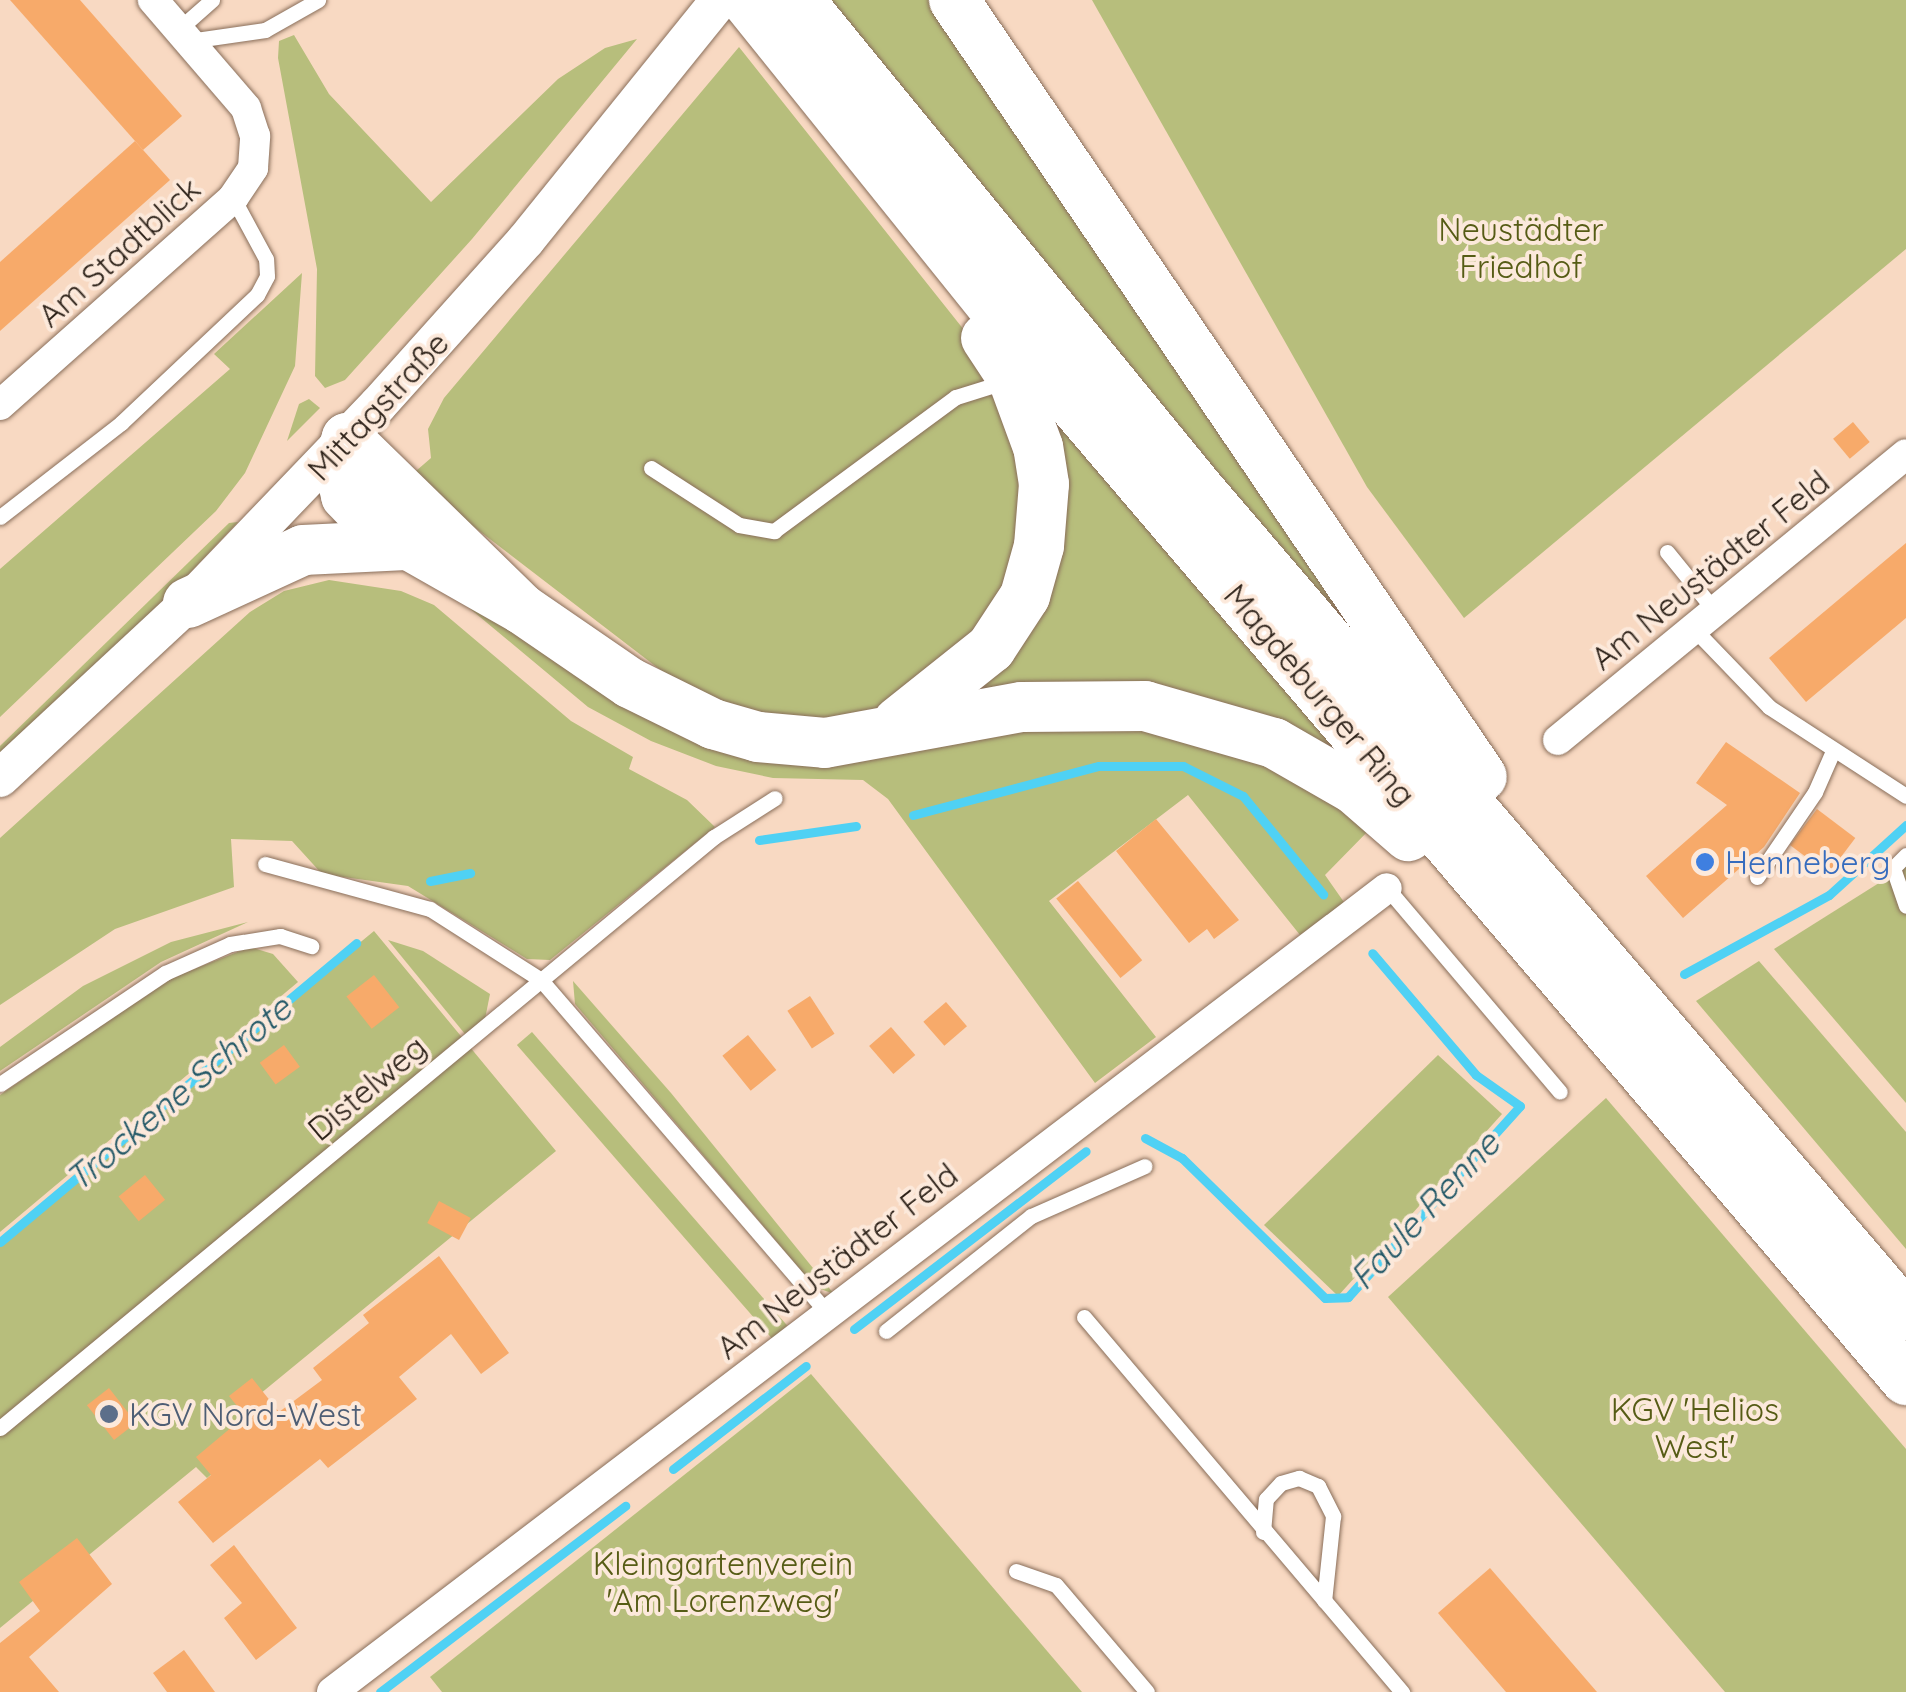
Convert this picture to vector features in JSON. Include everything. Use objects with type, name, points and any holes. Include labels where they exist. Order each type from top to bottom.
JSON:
[{"type":"highway","name":"Magdeburger Ring","points":[[746,0],[855,140],[1593,982],[1906,1316]]},
{"type":"highway","name":"Magdeburger Ring","points":[[799,0],[1593,982],[1906,1380]]},
{"type":"highway","points":[[522,609],[348,438],[338,463],[346,496],[406,545],[522,609],[630,683],[713,724],[794,743],[872,736],[1074,703],[1145,706],[1243,730],[1370,801],[1526,971],[1593,982],[1604,932],[1455,739],[954,0]]},
{"type":"highway","points":[[855,140],[869,189],[1013,379],[1044,484],[1040,546],[1025,596],[970,670],[872,736]]},
{"type":"highway","points":[[188,602],[303,550],[406,545]]},
{"type":"street","points":[[153,0],[184,35]]},
{"type":"street","name":"Mittagstraße","points":[[0,778],[188,602],[348,438],[490,282],[720,0]]},
{"type":"street","name":"Am Stadtblick","points":[[0,405],[233,198],[253,168],[256,136],[241,100],[184,35]]},
{"type":"street","name":"Am Neustädter Feld","points":[[1558,740],[1906,454]]},
{"type":"street","name":"Am Neustädter Feld","points":[[332,1692],[1387,888]]},
{"type":"lane","points":[[184,35],[212,0]]},
{"type":"lane","points":[[184,35],[265,30],[318,0]]},
{"type":"lane","points":[[0,516],[121,423],[256,295],[267,276],[266,259],[233,198]]},
{"type":"lane","points":[[651,468],[739,524],[774,531],[956,396],[1013,379]]},
{"type":"lane","points":[[1666,552],[1704,620],[1769,707],[1906,796]]},
{"type":"lane","points":[[1757,877],[1815,792],[1833,751]]},
{"type":"lane","name":"Distelweg","points":[[0,1428],[714,837],[775,798]]},
{"type":"lane","points":[[1906,855],[1893,868],[1906,906]]},
{"type":"lane","points":[[265,864],[430,909],[541,980],[827,1313]]},
{"type":"lane","points":[[1387,888],[1560,1092]]},
{"type":"lane","points":[[0,1084],[165,972],[230,944],[280,936],[311,946]]},
{"type":"lane","points":[[886,1331],[1031,1216],[1144,1166]]},
{"type":"lane","points":[[1084,1316],[1402,1692]]},
{"type":"lane","points":[[1263,1532],[1266,1499],[1281,1483],[1299,1478],[1318,1486],[1333,1516],[1324,1601]]},
{"type":"lane","points":[[1016,1571],[1056,1585],[1147,1692]]},
{"type":"green space","points":[[828,0],[930,0],[1441,743]]},
{"type":"green space","name":"Neustädter Friedhof","points":[[1092,0],[1906,0],[1906,249],[1464,618],[1367,487]]},
{"type":"green space","points":[[294,35],[329,94],[431,202],[558,79],[605,48],[637,39],[472,239],[345,380],[325,388],[315,376],[317,269],[278,58],[279,41]]},
{"type":"green space","points":[[739,47],[972,340],[1000,387],[1029,514],[995,618],[882,710],[811,723],[715,702],[667,675],[409,477],[431,458],[428,429],[444,398]]},
{"type":"green space","points":[[302,273],[295,366],[245,473],[216,511],[0,717],[0,569],[230,369],[214,354]]},
{"type":"green space","points":[[1026,376],[1377,790],[1310,748],[958,695],[1018,636]]},
{"type":"green space","points":[[309,399],[320,408],[287,441],[299,404]]},
{"type":"green space","points":[[238,522],[157,608],[0,756],[0,746],[229,523]]},
{"type":"green space","points":[[329,580],[401,591],[434,605],[571,721],[633,757],[629,769],[687,800],[715,827],[550,960],[527,959],[408,886],[322,874],[292,841],[231,839],[234,887],[115,929],[0,1005],[0,838],[250,612],[284,591]]},
{"type":"green space","points":[[462,602],[676,727],[1142,730],[1265,758],[1372,827],[1325,875],[1346,905],[1300,935],[1188,795],[1049,901],[1156,1037],[1095,1083],[888,799],[863,780],[773,778],[716,766],[651,741],[588,707]]},
{"type":"green space","points":[[1906,866],[1906,1103],[1774,949]]},
{"type":"green space","points":[[248,922],[161,962],[0,1071],[0,1047],[83,986],[171,942]]},
{"type":"green space","points":[[374,931],[556,1151],[260,1394],[279,1418],[207,1478],[196,1467],[0,1628],[0,1240]]},
{"type":"green space","points":[[388,940],[423,951],[490,994],[485,1019],[465,1034]]},
{"type":"green space","points":[[250,947],[273,954],[298,982],[0,1232],[0,1095],[169,979]]},
{"type":"green space","points":[[1759,961],[1906,1132],[1906,1249],[1696,1001]]},
{"type":"green space","points":[[573,981],[671,1093],[834,1294],[815,1287],[575,1004]]},
{"type":"green space","points":[[532,1032],[787,1326],[772,1339],[517,1045]]},
{"type":"green space","points":[[1438,1055],[1502,1114],[1338,1296],[1264,1225]]},
{"type":"green space","name":"KGV 'Helios West'","points":[[1606,1098],[1906,1449],[1906,1692],[1725,1692],[1388,1297]]},
{"type":"green space","name":"Kleingartenverein 'Am Lorenzweg'","points":[[811,1374],[1082,1692],[442,1692],[430,1677]]},
{"type":"building","points":[[10,0],[80,0],[182,116],[143,150]]},
{"type":"building","points":[[135,141],[170,180],[0,331],[0,262]]},
{"type":"building","points":[[1853,422],[1870,442],[1850,459],[1833,439]]},
{"type":"building","points":[[1906,543],[1906,618],[1806,702],[1769,658]]},
{"type":"building","points":[[1726,742],[1800,793],[1764,847],[1683,918],[1646,876],[1727,805],[1696,783]]},
{"type":"building","points":[[1817,809],[1855,838],[1828,874],[1790,845]]},
{"type":"building","points":[[1156,819],[1239,920],[1214,939],[1207,929],[1189,943],[1116,851]]},
{"type":"building","points":[[1078,881],[1142,960],[1120,978],[1056,899]]},
{"type":"building","points":[[374,975],[399,1007],[372,1029],[346,997]]},
{"type":"building","points":[[810,996],[835,1034],[812,1048],[787,1011]]},
{"type":"building","points":[[946,1002],[967,1026],[944,1046],[923,1022]]},
{"type":"building","points":[[891,1027],[915,1055],[893,1074],[869,1046]]},
{"type":"building","points":[[748,1035],[776,1070],[751,1091],[722,1056]]},
{"type":"building","points":[[284,1045],[300,1067],[276,1084],[260,1063]]},
{"type":"building","points":[[145,1175],[165,1200],[139,1221],[119,1196]]},
{"type":"building","points":[[439,1201],[471,1218],[459,1240],[427,1223]]},
{"type":"building","points":[[439,1256],[509,1353],[481,1374],[451,1334],[399,1377],[417,1399],[328,1468],[320,1459],[213,1543],[178,1502],[211,1475],[196,1457],[245,1416],[229,1396],[252,1378],[279,1412],[322,1380],[313,1368],[369,1323],[363,1315]]},
{"type":"building","points":[[109,1388],[136,1423],[114,1440],[87,1405]]},
{"type":"building","points":[[77,1538],[112,1584],[29,1657],[59,1692],[0,1692],[0,1643],[40,1611],[19,1582]]},
{"type":"building","points":[[234,1545],[297,1628],[256,1660],[224,1618],[242,1603],[210,1565]]},
{"type":"building","points":[[1490,1568],[1597,1692],[1506,1692],[1438,1613]]},
{"type":"building","points":[[184,1650],[215,1692],[167,1692],[153,1673]]},
{"type":"waterway","name":"Trockene Schrote","points":[[913,815],[1099,766],[1183,766],[1243,796],[1323,894]]},
{"type":"waterway","name":"Faule Renne","points":[[1684,974],[1829,895],[1906,825]]},
{"type":"waterway","name":"Trockene Schrote","points":[[759,840],[856,826]]},
{"type":"waterway","name":"Trockene Schrote","points":[[430,881],[470,873]]},
{"type":"waterway","name":"Trockene Schrote","points":[[0,1242],[356,943]]},
{"type":"waterway","name":"Faule Renne","points":[[1145,1138],[1182,1158],[1325,1298],[1348,1297],[1520,1106],[1476,1075],[1372,953]]},
{"type":"waterway","name":"Faule Renne","points":[[854,1329],[1086,1151]]},
{"type":"waterway","name":"Faule Renne","points":[[673,1469],[806,1366]]},
{"type":"waterway","name":"Faule Renne","points":[[380,1692],[625,1506]]},
{"type":"place","name":"Henneberg","points":[[1705,862]]},
{"type":"place","name":"KGV Nord-West","points":[[109,1414]]}]
